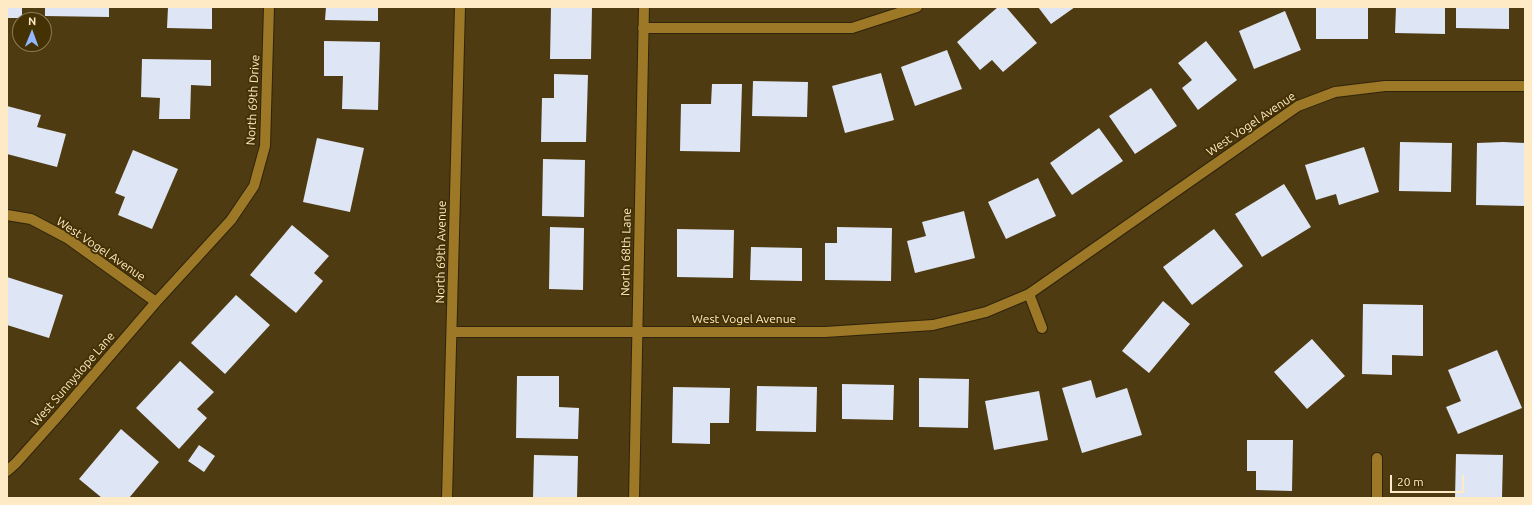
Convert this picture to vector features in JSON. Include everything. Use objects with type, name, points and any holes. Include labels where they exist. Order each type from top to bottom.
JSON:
[{"type":"street","name":"North 69th Drive","points":[[156,302],[231,220],[254,186],[265,146],[269,7]]},
{"type":"street","name":"North 69th Avenue","points":[[447,498],[460,7]]},
{"type":"street","name":"North 68th Lane","points":[[634,498],[644,7]]},
{"type":"street","points":[[643,28],[852,28],[917,7]]},
{"type":"street","name":"West Vogel Avenue","points":[[452,332],[825,332],[933,325],[986,312],[1029,294],[1298,106],[1335,92],[1385,86],[1525,86]]},
{"type":"street","name":"West Vogel Avenue","points":[[7,215],[31,219],[67,238],[156,302]]},
{"type":"street","points":[[1029,294],[1042,328]]},
{"type":"street","name":"West Sunnyslope Lane","points":[[7,471],[58,416],[156,302]]},
{"type":"street","points":[[1377,458],[1377,498]]},
{"type":"building","points":[[7,7],[22,7],[22,12],[12,12],[12,18],[7,18]]},
{"type":"building","points":[[45,7],[109,7],[109,17],[52,16],[52,12],[45,12]]},
{"type":"building","points":[[168,7],[212,7],[212,29],[167,28]]},
{"type":"building","points":[[326,7],[378,7],[378,21],[325,20]]},
{"type":"building","points":[[551,7],[592,7],[591,59],[550,59]]},
{"type":"building","points":[[998,7],[1006,7],[1037,43],[1003,72],[992,60],[980,70],[957,42]]},
{"type":"building","points":[[1038,7],[1075,7],[1051,24]]},
{"type":"building","points":[[1316,7],[1368,7],[1368,39],[1316,39]]},
{"type":"building","points":[[1396,7],[1445,7],[1445,34],[1395,33]]},
{"type":"building","points":[[1456,7],[1509,7],[1509,29],[1456,28]]},
{"type":"building","points":[[1285,11],[1301,50],[1254,69],[1239,31]]},
{"type":"building","points":[[324,41],[380,42],[378,110],[342,109],[343,76],[324,76]]},
{"type":"building","points":[[1206,41],[1237,80],[1198,110],[1182,88],[1192,80],[1178,63]]},
{"type":"building","points":[[947,50],[962,89],[915,106],[901,67]]},
{"type":"building","points":[[142,59],[211,60],[211,86],[191,85],[190,119],[159,119],[160,98],[141,97]]},
{"type":"building","points":[[881,73],[894,120],[845,133],[832,86]]},
{"type":"building","points":[[554,74],[588,75],[586,142],[541,142],[542,98],[554,98]]},
{"type":"building","points":[[753,81],[808,82],[807,117],[752,116]]},
{"type":"building","points":[[712,84],[742,84],[740,152],[680,151],[681,104],[711,104]]},
{"type":"building","points":[[1151,88],[1177,126],[1135,154],[1109,116]]},
{"type":"building","points":[[7,106],[41,115],[37,127],[66,134],[57,167],[7,154]]},
{"type":"building","points":[[1099,128],[1123,161],[1072,195],[1050,163]]},
{"type":"building","points":[[317,138],[364,148],[350,212],[303,202]]},
{"type":"building","points":[[1400,142],[1452,143],[1451,192],[1399,191]]},
{"type":"building","points":[[1477,143],[1525,143],[1525,206],[1476,205]]},
{"type":"building","points":[[1364,147],[1379,192],[1339,205],[1336,194],[1316,200],[1305,165]]},
{"type":"building","points":[[133,150],[178,169],[152,229],[118,215],[125,197],[115,193]]},
{"type":"building","points":[[543,159],[585,160],[584,217],[542,216]]},
{"type":"building","points":[[1038,178],[1056,216],[1006,239],[988,202]]},
{"type":"building","points":[[1284,184],[1311,227],[1262,257],[1235,214]]},
{"type":"building","points":[[964,211],[975,258],[915,273],[907,241],[926,236],[922,222]]},
{"type":"building","points":[[292,225],[329,256],[314,273],[323,281],[296,313],[250,275]]},
{"type":"building","points":[[550,227],[584,228],[583,290],[549,289]]},
{"type":"building","points":[[837,227],[892,228],[891,281],[825,280],[825,243],[837,243]]},
{"type":"building","points":[[677,229],[734,230],[733,278],[677,277]]},
{"type":"building","points":[[1214,229],[1243,266],[1192,305],[1163,267]]},
{"type":"building","points":[[751,247],[802,248],[802,281],[750,280]]},
{"type":"building","points":[[7,277],[63,295],[49,338],[7,325]]},
{"type":"building","points":[[236,295],[270,325],[225,374],[191,343]]},
{"type":"building","points":[[1163,301],[1190,324],[1149,373],[1122,351]]},
{"type":"building","points":[[1363,304],[1423,305],[1423,356],[1392,355],[1392,375],[1362,374]]},
{"type":"building","points":[[1312,339],[1345,376],[1307,409],[1274,372]]},
{"type":"building","points":[[1497,350],[1522,408],[1458,434],[1446,407],[1461,401],[1448,370]]},
{"type":"building","points":[[180,361],[214,392],[197,409],[207,418],[179,449],[136,408]]},
{"type":"building","points":[[517,376],[559,376],[559,407],[579,408],[578,439],[516,438]]},
{"type":"building","points":[[919,378],[969,379],[968,428],[919,427]]},
{"type":"building","points":[[1091,380],[1096,398],[1127,388],[1142,435],[1082,453],[1062,388]]},
{"type":"building","points":[[842,384],[894,385],[893,420],[842,419]]},
{"type":"building","points":[[757,386],[817,387],[816,432],[756,431]]},
{"type":"building","points":[[673,387],[730,388],[729,423],[710,423],[710,444],[672,443]]},
{"type":"building","points":[[1039,391],[1048,440],[994,450],[985,401]]},
{"type":"building","points":[[121,429],[159,462],[129,498],[102,498],[79,479]]},
{"type":"building","points":[[1247,440],[1293,440],[1292,491],[1256,490],[1256,471],[1247,471]]},
{"type":"building","points":[[199,445],[215,456],[204,472],[188,461]]},
{"type":"building","points":[[1456,454],[1503,455],[1502,498],[1455,498]]},
{"type":"building","points":[[534,455],[578,456],[577,498],[533,498]]}]
